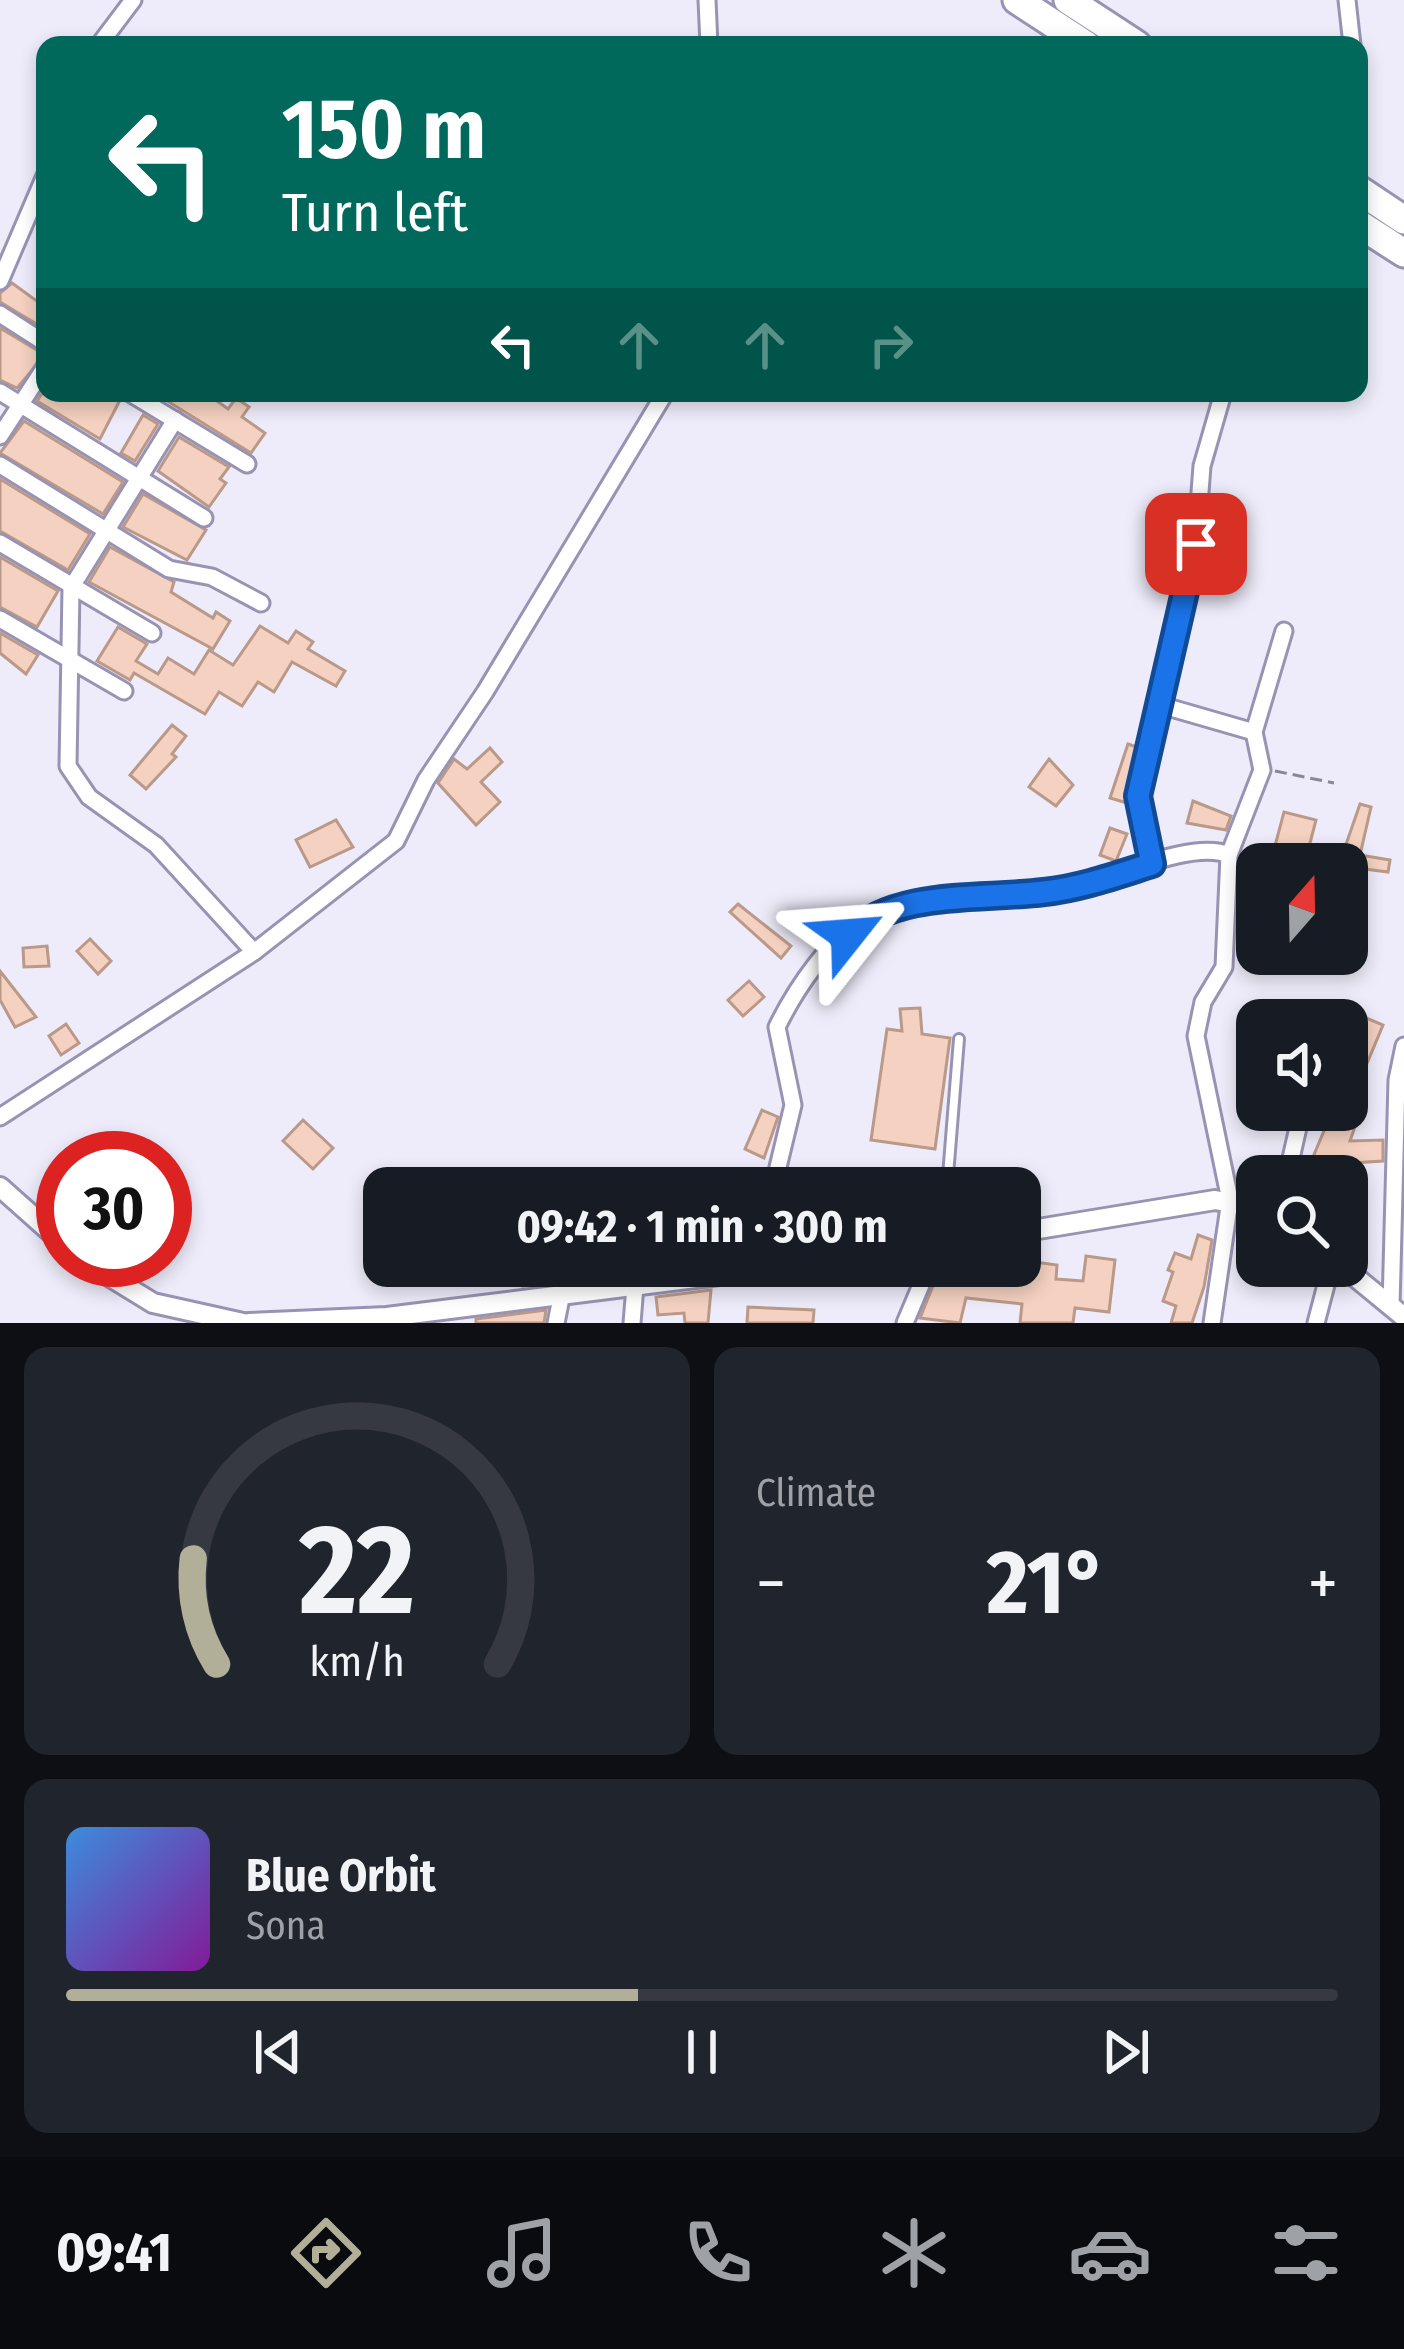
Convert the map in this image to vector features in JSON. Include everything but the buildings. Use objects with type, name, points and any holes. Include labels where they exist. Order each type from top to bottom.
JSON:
[{"type":"highway","points":[[1017,0],[1072,36]]},
{"type":"highway","points":[[1068,0],[1123,36]]},
{"type":"highway","points":[[1368,196],[1404,220]]},
{"type":"highway","points":[[1368,230],[1404,254]]},
{"type":"street","points":[[105,36],[133,0]]},
{"type":"street","points":[[706,0],[708,36]]},
{"type":"street","points":[[1347,0],[1351,36]]},
{"type":"street","points":[[0,280],[36,197]]},
{"type":"street","points":[[0,314],[36,337]]},
{"type":"street","points":[[0,436],[36,382]]},
{"type":"street","points":[[0,392],[204,518]]},
{"type":"street","points":[[145,402],[248,464]]},
{"type":"street","points":[[0,1117],[254,952],[384,853],[403,831],[426,779],[485,692],[660,402]]},
{"type":"street","points":[[1152,864],[1138,796],[1196,544],[1202,466],[1220,402]]},
{"type":"street","points":[[175,420],[71,588],[71,774],[89,797],[169,857],[254,952]]},
{"type":"street","points":[[0,465],[169,569],[212,578],[261,603]]},
{"type":"street","points":[[0,543],[152,632]]},
{"type":"street","points":[[0,619],[124,691]]},
{"type":"street","points":[[1212,1323],[1230,1200],[1196,1036],[1203,1002],[1224,967],[1229,855],[1262,770],[1255,732],[1284,632]]},
{"type":"street","points":[[1156,704],[1255,732]]},
{"type":"street","points":[[778,1167],[793,1105],[777,1027],[826,955],[869,916],[985,894],[1057,890],[1204,851],[1229,855]]},
{"type":"street","points":[[1398,1311],[1397,1080],[1404,1046]]},
{"type":"street","points":[[0,1186],[36,1219]]},
{"type":"street","points":[[1041,1229],[1236,1202]]},
{"type":"street","points":[[126,1287],[152,1303],[249,1323],[404,1318],[625,1287]]},
{"type":"street","points":[[632,1323],[635,1287]]},
{"type":"street","points":[[905,1323],[920,1287]]},
{"type":"street","points":[[1316,1323],[1325,1287]]},
{"type":"street","points":[[1368,1287],[1398,1311]]},
{"type":"street","points":[[556,1323],[562,1293]]},
{"type":"lane","points":[[949,1167],[959,1039]]},
{"type":"path","points":[[1262,770],[1334,784]]},
{"type":"route","points":[[848,935],[869,916],[917,904],[1057,890],[1152,864],[1138,796],[1196,544]]}]
